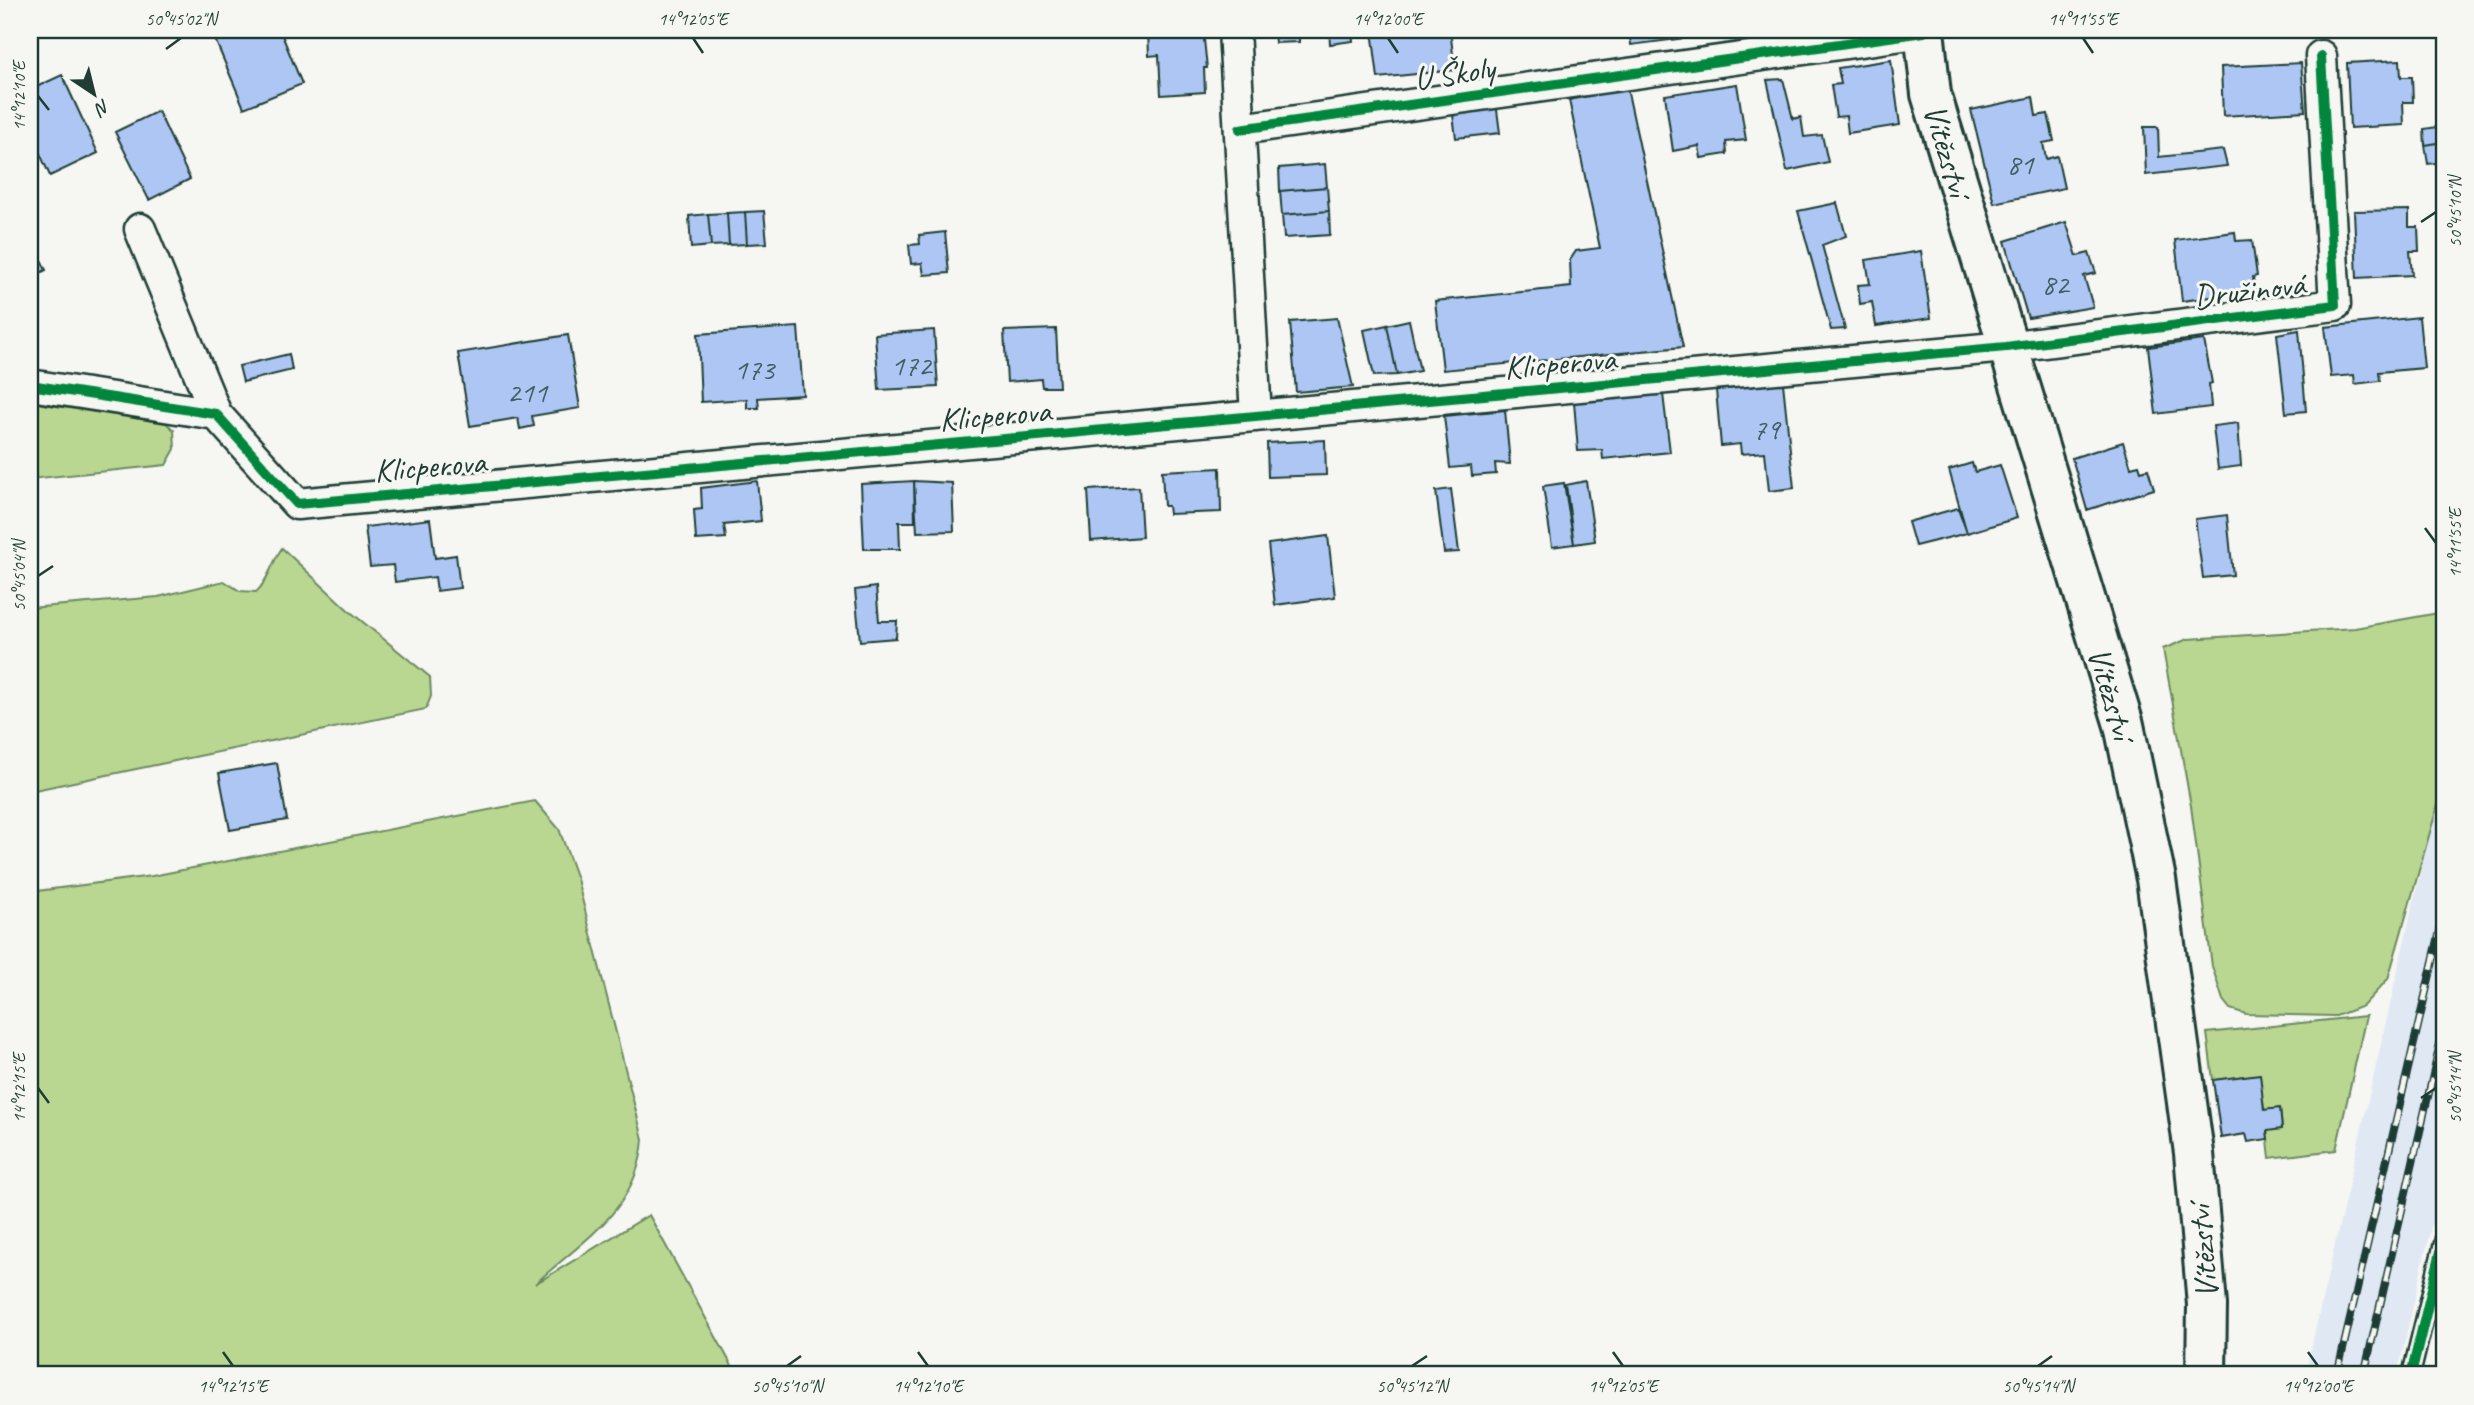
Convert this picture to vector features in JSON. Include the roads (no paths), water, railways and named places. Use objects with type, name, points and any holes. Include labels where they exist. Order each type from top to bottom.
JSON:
[{"type":"main road","name":"Vítězství","points":[[1924,31],[1931,94],[2006,347],[2124,725],[2156,879],[2193,1153],[2207,1306],[2206,1375]]},
{"type":"street","points":[[1234,30],[1256,416]]},
{"type":"street","name":"U Školy","points":[[1240,129],[1924,31]]},
{"type":"street","name":"Družinová","points":[[2006,347],[2335,305],[2321,56]]},
{"type":"street","points":[[140,229],[216,414]]},
{"type":"street","name":"Klicperova","points":[[216,414],[297,504],[2006,347]]},
{"type":"street","points":[[30,385],[216,414]]},
{"type":"lane","points":[[2411,1375],[2444,1239]]},
{"type":"railway","points":[[2337,1375],[2444,914]]},
{"type":"railway","points":[[2364,1375],[2444,1027]]}]
